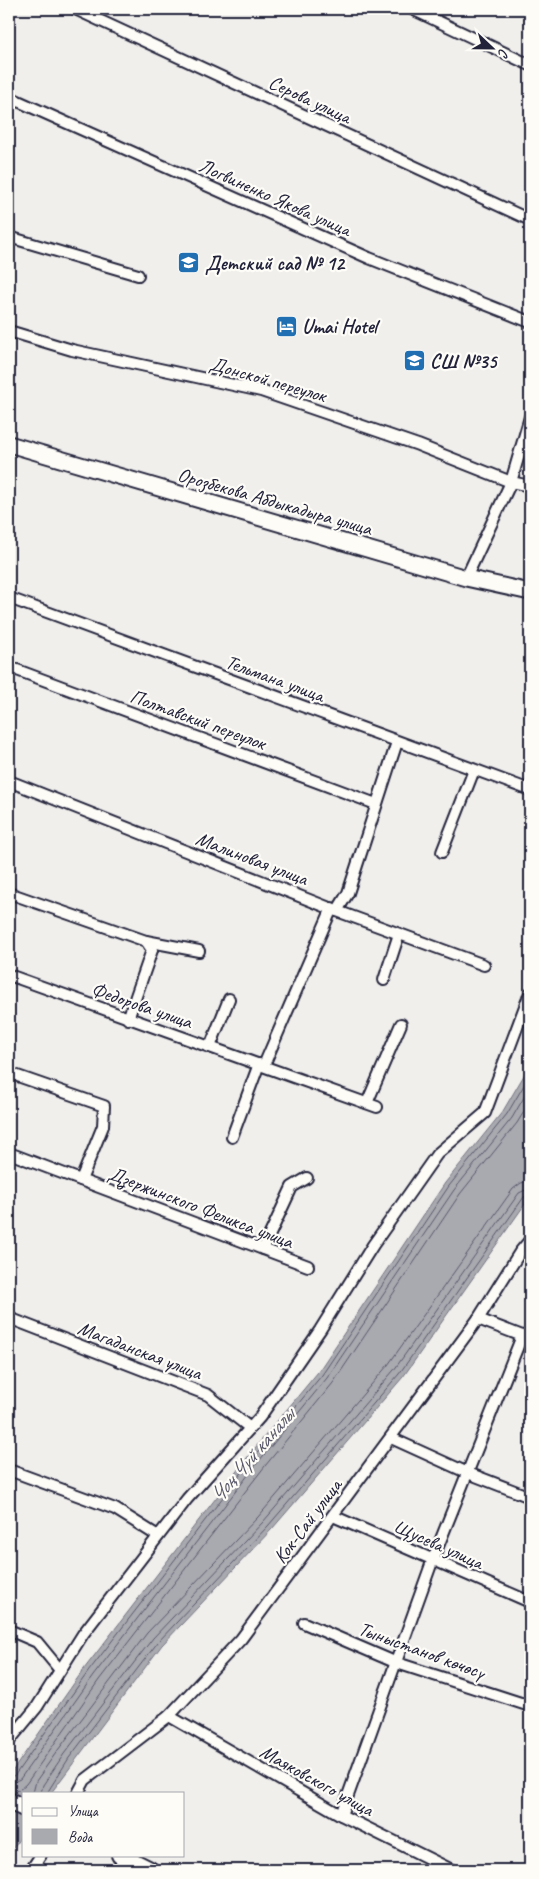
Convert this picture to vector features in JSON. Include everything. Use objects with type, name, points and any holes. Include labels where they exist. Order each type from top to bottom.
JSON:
[{"type":"main road","points":[[9,1801],[22,1807]]},
{"type":"main road","points":[[122,1856],[150,1870]]},
{"type":"street","name":"Серова улица","points":[[75,9],[530,220]]},
{"type":"street","points":[[412,9],[530,65]]},
{"type":"street","name":"Логвиненко Якова улица","points":[[9,97],[369,258],[530,322]]},
{"type":"street","points":[[9,237],[138,275]]},
{"type":"street","name":"Донской переулок","points":[[9,331],[72,350],[261,391],[418,444],[511,482],[530,486]]},
{"type":"street","points":[[466,578],[511,482],[530,416]]},
{"type":"street","name":"Орозбекова Абдыкадыра улица","points":[[9,444],[466,578],[530,592]]},
{"type":"street","name":"Тельмана улица","points":[[9,598],[530,790]]},
{"type":"street","name":"Полтавский переулок","points":[[9,667],[376,804]]},
{"type":"street","points":[[232,1137],[262,1064],[334,909],[348,893],[397,742]]},
{"type":"street","points":[[442,852],[474,770]]},
{"type":"street","name":"Малиновая улица","points":[[9,781],[334,909],[484,965]]},
{"type":"street","points":[[9,893],[146,941],[199,951]]},
{"type":"street","points":[[384,980],[399,934]]},
{"type":"street","points":[[128,1019],[152,950],[146,941]]},
{"type":"street","name":"Федорова улица","points":[[9,975],[128,1019],[262,1064],[377,1107]]},
{"type":"street","points":[[9,1741],[37,1707],[84,1634],[158,1536],[187,1499],[250,1428],[320,1330],[372,1244],[437,1154],[486,1113],[530,993]]},
{"type":"street","points":[[210,1047],[229,999]]},
{"type":"street","points":[[367,1103],[401,1024]]},
{"type":"street","name":"Дзержинского Феликса улица","points":[[9,1072],[104,1106],[103,1126],[81,1180]]},
{"type":"street","name":"Дзержинского Феликса улица","points":[[9,1154],[308,1266]]},
{"type":"street","points":[[263,1249],[292,1187],[307,1178]]},
{"type":"street","name":"Кок-Сай улица","points":[[79,1792],[85,1780],[168,1716],[241,1639],[478,1319],[520,1252],[530,1240]]},
{"type":"street","name":"Магаданская улица","points":[[9,1318],[208,1395],[250,1428]]},
{"type":"street","points":[[341,1815],[433,1559],[526,1337],[478,1319]]},
{"type":"street","points":[[391,1438],[468,1473],[530,1497]]},
{"type":"street","points":[[9,1470],[115,1509],[158,1536]]},
{"type":"street","name":"Щусева улица","points":[[333,1516],[433,1559],[496,1589],[530,1602]]},
{"type":"street","name":"Тыныстанов көчөсү","points":[[304,1623],[397,1663],[530,1706]]},
{"type":"street","points":[[9,1630],[37,1642],[60,1670]]},
{"type":"street","name":"Маяковского улица","points":[[168,1716],[341,1815],[452,1870]]},
{"type":"street","points":[[30,1870],[40,1856]]},
{"type":"water","name":"Чоң Чүй каналы","points":[[530,1065],[530,1197],[403,1377],[272,1529],[162,1645],[52,1792],[22,1792],[22,1835],[9,1854],[9,1776],[84,1669],[250,1454],[318,1372],[445,1183],[503,1111]]},
{"type":"place","name":"Детский сад № 12","points":[[189,263]]},
{"type":"place","name":"Umai Hotel","points":[[286,326]]},
{"type":"place","name":"СШ №35","points":[[414,361]]}]
